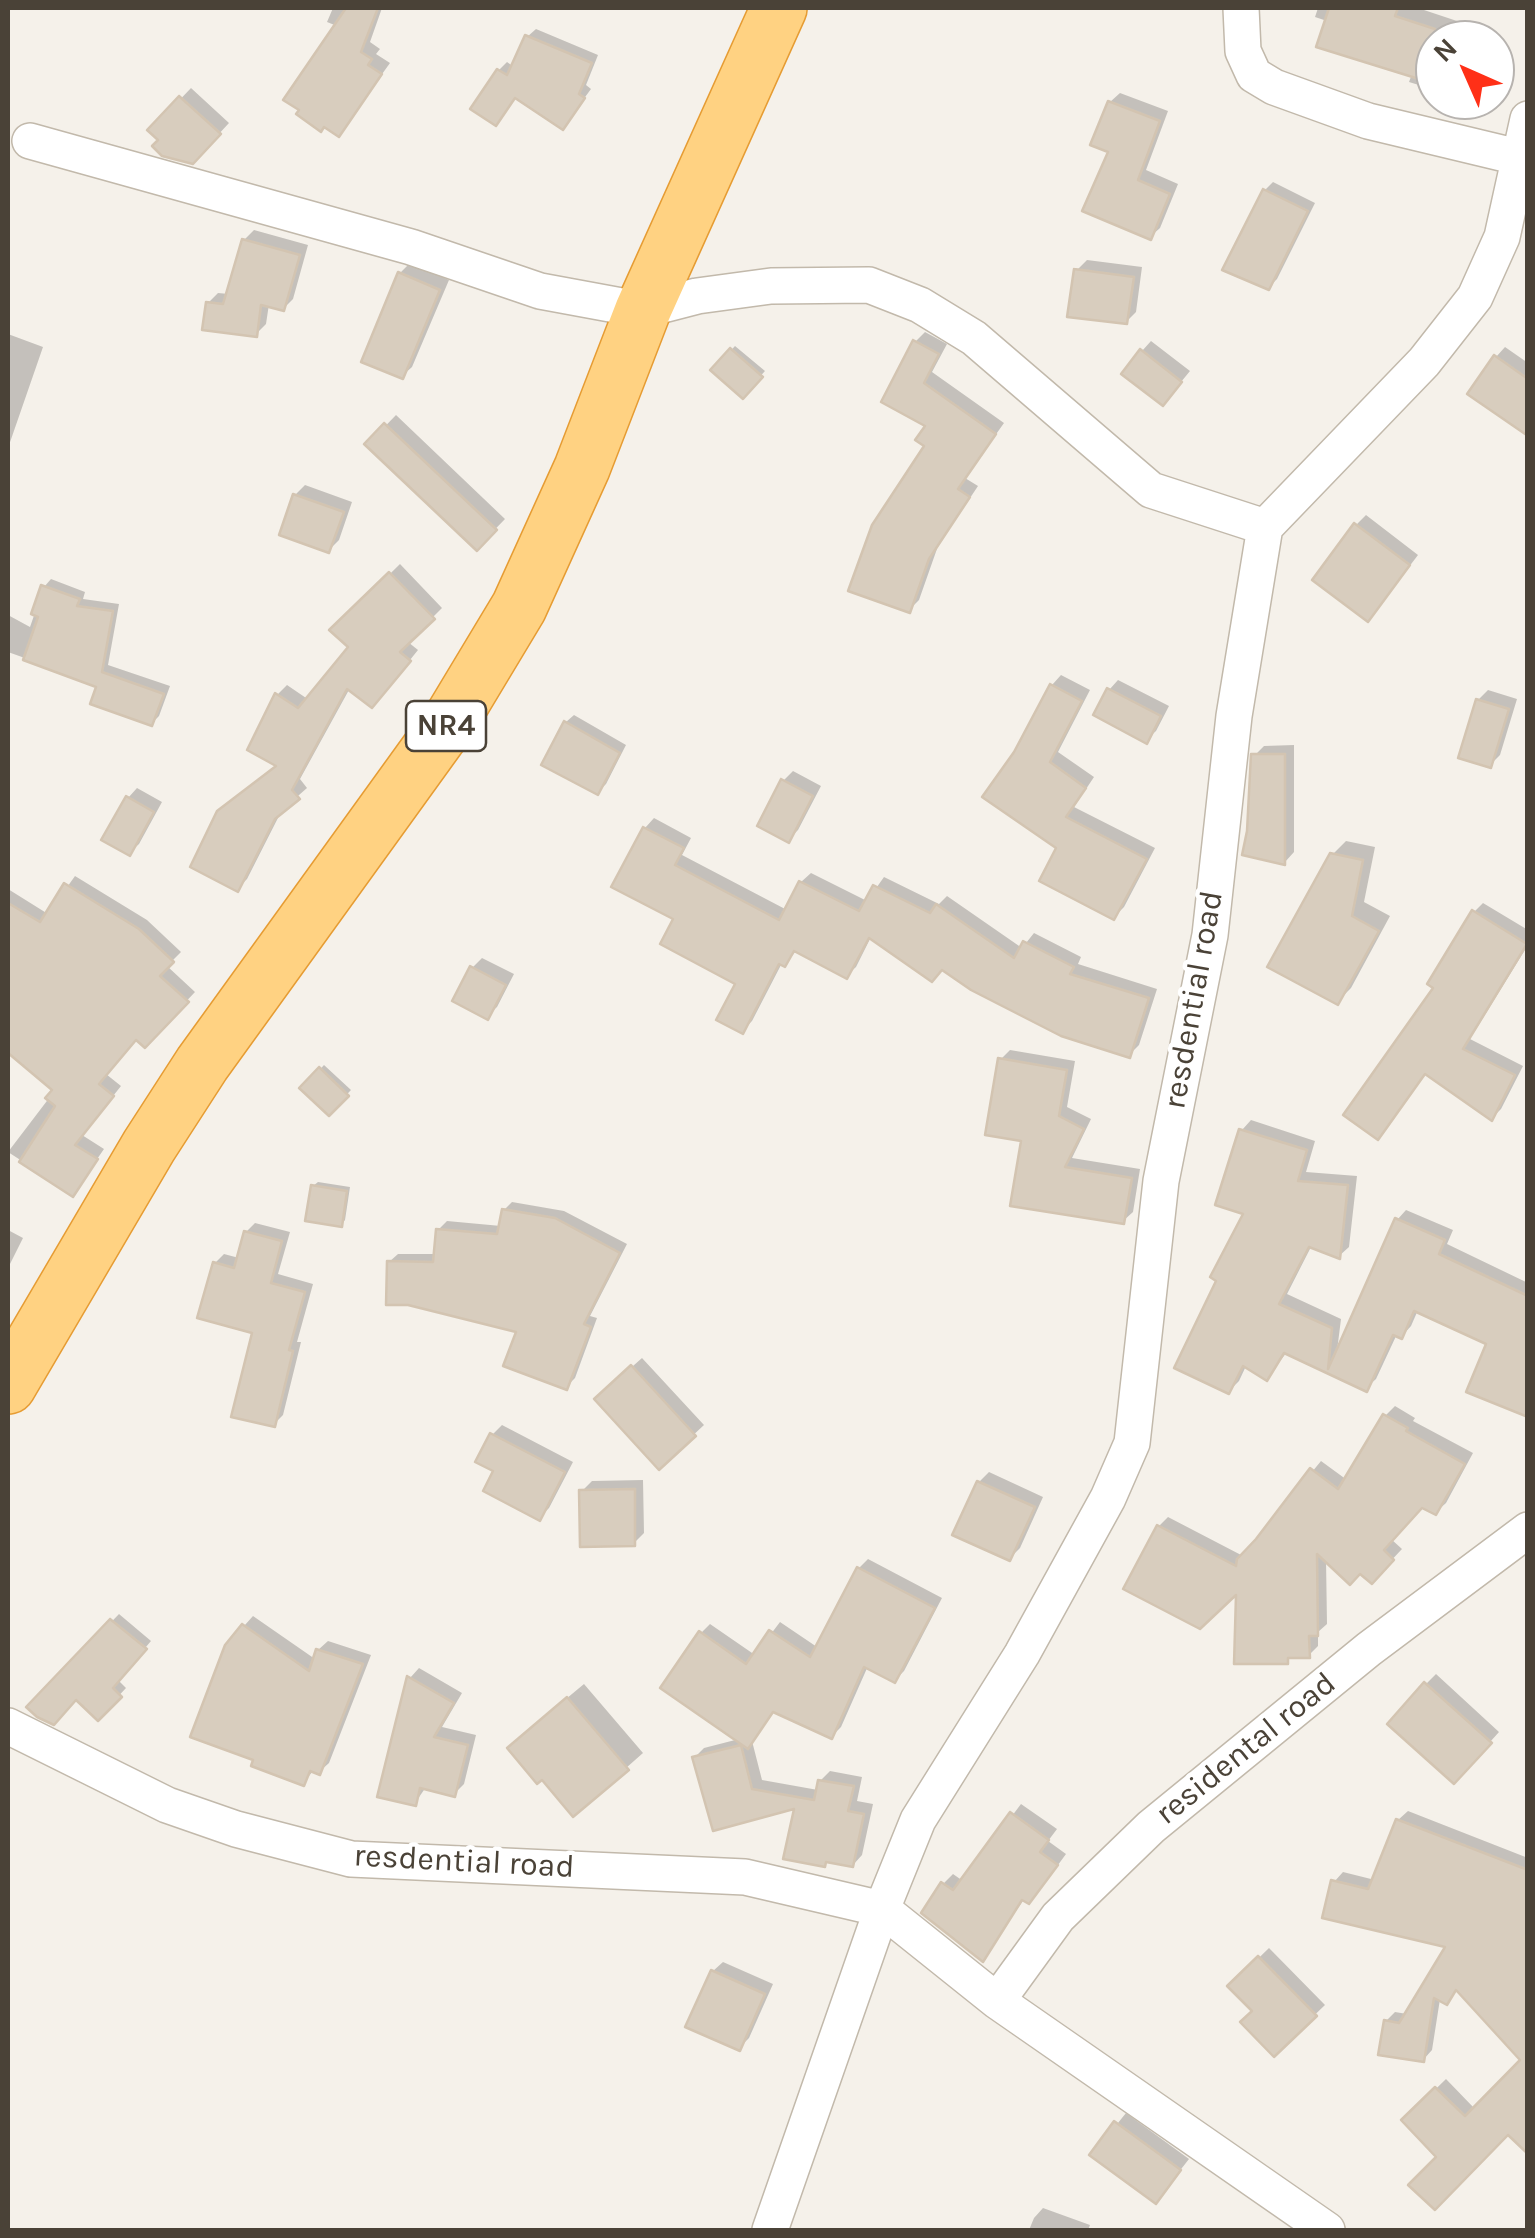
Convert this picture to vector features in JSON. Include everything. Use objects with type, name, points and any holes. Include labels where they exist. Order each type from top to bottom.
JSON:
[{"type":"highway","name":"NR4","points":[[8,1386],[149,1146],[202,1064],[454,715],[519,607],[582,468],[643,310],[778,8]]},
{"type":"street","points":[[1240,8],[1243,52],[1254,75],[1274,87],[1368,121],[1518,157]]},
{"type":"street","points":[[30,142],[394,242],[540,290],[643,310],[697,296],[771,286],[869,285],[920,305],[974,338],[1151,490],[1265,527],[1424,362],[1515,243],[1518,157],[1528,119]]},
{"type":"street","name":"resdential road","points":[[770,2230],[882,1909],[918,1820],[1022,1654],[1108,1498],[1132,1443],[1161,1181],[1210,934],[1234,716],[1265,527]]},
{"type":"street","name":"residental road","points":[[997,2001],[1058,1917],[1150,1827],[1328,1681],[1528,1530]]},
{"type":"street","name":"resdential road","points":[[8,1726],[167,1805],[236,1829],[351,1859],[745,1878],[882,1909],[997,2001],[1328,2230]]},
{"type":"building","points":[[346,8],[378,8],[361,52],[372,59],[368,65],[382,74],[339,137],[324,127],[321,132],[283,100]]},
{"type":"building","points":[[1329,8],[1398,8],[1395,16],[1415,22],[1415,78],[1316,47]]},
{"type":"building","points":[[525,35],[592,63],[579,94],[585,98],[563,130],[515,98],[496,126],[470,109],[497,69],[507,75]]},
{"type":"building","points":[[179,96],[221,134],[193,164],[162,156],[152,146],[158,140],[147,130]]},
{"type":"building","points":[[1108,101],[1160,121],[1138,180],[1170,194],[1151,240],[1082,211],[1108,152],[1090,145]]},
{"type":"building","points":[[1263,189],[1308,211],[1269,290],[1222,270]]},
{"type":"building","points":[[242,239],[300,255],[284,311],[261,305],[257,337],[202,330],[206,302],[223,304]]},
{"type":"building","points":[[1074,269],[1134,277],[1127,324],[1067,317]]},
{"type":"building","points":[[398,272],[440,290],[403,379],[361,362]]},
{"type":"building","points":[[913,340],[939,354],[924,383],[996,434],[958,489],[970,497],[929,559],[910,613],[848,591],[872,525],[924,446],[915,440],[925,426],[881,402]]},
{"type":"building","points":[[730,348],[763,377],[743,399],[710,370]]},
{"type":"building","points":[[1140,349],[1182,382],[1163,406],[1121,374]]},
{"type":"building","points":[[1494,355],[1528,379],[1528,436],[1467,394]]},
{"type":"building","points":[[384,423],[497,530],[477,551],[364,444]]},
{"type":"building","points":[[293,494],[344,512],[329,553],[279,535]]},
{"type":"building","points":[[1354,523],[1410,565],[1368,622],[1312,580]]},
{"type":"building","points":[[389,572],[435,619],[400,652],[411,661],[372,708],[347,689],[292,790],[300,799],[275,819],[238,892],[190,867],[217,811],[276,766],[247,750],[275,693],[298,708],[348,647],[329,630]]},
{"type":"building","points":[[41,585],[80,599],[77,606],[113,611],[102,672],[164,694],[152,726],[90,704],[96,687],[23,660],[38,617],[31,614]]},
{"type":"building","points":[[1050,684],[1082,701],[1050,762],[1086,788],[1066,817],[1147,859],[1114,920],[1039,881],[1056,848],[982,797],[1014,752]]},
{"type":"building","points":[[1107,688],[1161,716],[1147,744],[1093,715]]},
{"type":"building","points":[[1476,699],[1509,709],[1491,768],[1458,758]]},
{"type":"building","points":[[564,721],[620,753],[598,795],[541,765]]},
{"type":"building","points":[[1251,754],[1285,754],[1285,865],[1242,855]]},
{"type":"building","points":[[781,779],[813,796],[789,843],[757,826]]},
{"type":"building","points":[[126,796],[154,812],[130,856],[101,840]]},
{"type":"building","points":[[643,827],[684,848],[675,865],[779,920],[799,881],[859,911],[873,885],[930,913],[936,904],[1014,958],[1023,941],[1074,967],[1070,974],[1149,998],[1130,1058],[1061,1036],[971,990],[942,970],[932,982],[869,938],[847,979],[794,951],[785,967],[779,964],[743,1034],[716,1020],[735,984],[660,944],[673,919],[611,887]]},
{"type":"building","points":[[1330,853],[1363,860],[1352,916],[1379,931],[1338,1005],[1267,967]]},
{"type":"building","points":[[64,883],[139,929],[174,962],[160,976],[189,1002],[145,1048],[136,1040],[99,1084],[114,1096],[75,1145],[98,1159],[73,1197],[19,1162],[55,1106],[45,1098],[52,1090],[8,1053],[8,903],[40,922]]},
{"type":"building","points":[[1472,910],[1527,944],[1463,1049],[1515,1075],[1492,1121],[1425,1074],[1378,1140],[1343,1115],[1433,988],[1427,984]]},
{"type":"building","points":[[470,966],[506,985],[488,1020],[452,1001]]},
{"type":"building","points":[[998,1058],[1067,1070],[1059,1116],[1084,1129],[1065,1167],[1132,1178],[1124,1224],[1010,1206],[1021,1141],[985,1135]]},
{"type":"building","points":[[319,1067],[349,1096],[329,1116],[299,1088]]},
{"type":"building","points":[[1239,1129],[1307,1150],[1298,1181],[1348,1185],[1340,1259],[1309,1247],[1279,1304],[1332,1328],[1328,1369],[1395,1218],[1445,1240],[1439,1254],[1528,1296],[1528,1417],[1466,1392],[1486,1344],[1414,1311],[1402,1339],[1393,1335],[1367,1392],[1284,1353],[1267,1381],[1243,1366],[1229,1394],[1174,1368],[1216,1281],[1210,1277],[1243,1214],[1215,1205]]},
{"type":"building","points":[[311,1185],[347,1191],[342,1227],[305,1221]]},
{"type":"building","points":[[502,1209],[555,1218],[620,1253],[584,1324],[591,1327],[567,1390],[503,1366],[516,1332],[408,1305],[386,1305],[387,1261],[433,1262],[436,1229],[497,1234]]},
{"type":"building","points":[[244,1231],[282,1241],[271,1283],[305,1292],[289,1350],[293,1351],[275,1427],[231,1417],[252,1333],[197,1318],[213,1262],[234,1268]]},
{"type":"building","points":[[631,1365],[696,1436],[659,1470],[594,1399]]},
{"type":"building","points":[[1383,1414],[1465,1464],[1436,1515],[1422,1508],[1384,1550],[1394,1560],[1372,1584],[1360,1574],[1350,1585],[1317,1554],[1318,1636],[1309,1636],[1310,1658],[1288,1658],[1288,1664],[1234,1664],[1236,1595],[1200,1629],[1123,1589],[1157,1525],[1236,1566],[1237,1559],[1310,1468],[1338,1489]]},
{"type":"building","points":[[490,1433],[565,1472],[540,1521],[483,1491],[493,1471],[475,1462]]},
{"type":"building","points":[[977,1481],[1035,1507],[1010,1561],[952,1535]]},
{"type":"building","points":[[635,1489],[635,1546],[580,1547],[579,1490]]},
{"type":"building","points":[[857,1567],[935,1608],[895,1683],[864,1667],[832,1739],[773,1712],[748,1749],[660,1688],[699,1631],[746,1664],[769,1630],[810,1657]]},
{"type":"building","points":[[110,1619],[147,1649],[113,1688],[122,1697],[98,1721],[76,1700],[54,1725],[37,1717],[26,1707]]},
{"type":"building","points":[[242,1624],[309,1671],[316,1649],[363,1664],[320,1775],[310,1771],[304,1786],[251,1766],[253,1760],[190,1737],[225,1645]]},
{"type":"building","points":[[407,1676],[454,1703],[434,1737],[468,1745],[455,1797],[420,1788],[416,1806],[377,1797]]},
{"type":"building","points":[[1424,1682],[1492,1743],[1454,1784],[1387,1724]]},
{"type":"building","points":[[567,1697],[629,1770],[573,1817],[542,1780],[537,1784],[507,1748]]},
{"type":"building","points":[[741,1745],[752,1789],[814,1800],[818,1780],[854,1786],[848,1811],[864,1814],[853,1867],[826,1862],[825,1867],[783,1859],[794,1809],[713,1831],[692,1757]]},
{"type":"building","points":[[1010,1812],[1049,1840],[1040,1852],[1058,1865],[1029,1904],[1022,1900],[983,1962],[921,1913],[941,1882],[953,1890]]},
{"type":"building","points":[[1396,1819],[1528,1870],[1528,2154],[1508,2135],[1435,2210],[1408,2185],[1436,2157],[1401,2120],[1435,2087],[1465,2116],[1520,2060],[1456,1990],[1447,2005],[1434,1998],[1424,2062],[1378,2055],[1384,2020],[1399,2023],[1445,1947],[1322,1918],[1331,1880],[1368,1889]]},
{"type":"building","points":[[1258,1956],[1317,2016],[1274,2057],[1240,2022],[1252,2011],[1227,1986]]},
{"type":"building","points":[[711,1970],[765,1994],[740,2051],[685,2027]]},
{"type":"building","points":[[1114,2121],[1181,2170],[1156,2204],[1089,2155]]}]
